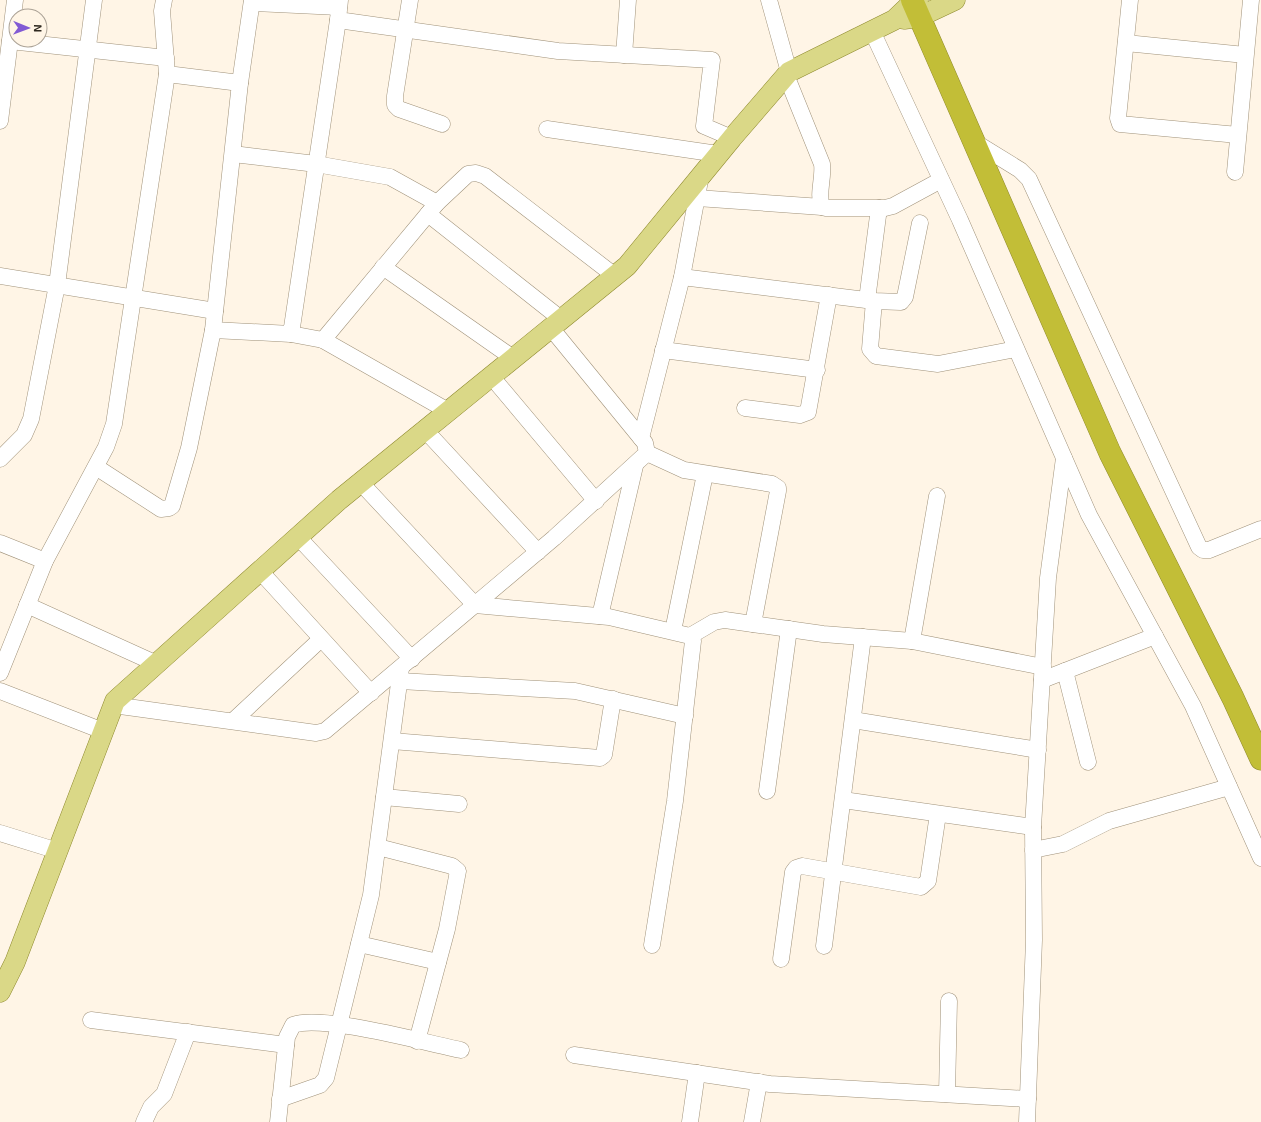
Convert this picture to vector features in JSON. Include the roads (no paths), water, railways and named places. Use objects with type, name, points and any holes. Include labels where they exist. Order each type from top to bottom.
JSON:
[{"type":"highway","points":[[916,5],[973,141],[1110,453],[1233,698],[1261,759]]},
{"type":"main road","points":[[3,986],[16,962],[115,701],[298,537],[361,483],[627,266],[700,175],[788,74],[894,20],[916,5],[955,0]]},
{"type":"street","points":[[8,30],[6,19],[15,0]]},
{"type":"street","points":[[0,459],[24,435],[31,420],[57,285],[94,0]]},
{"type":"street","points":[[0,672],[45,561],[96,467],[106,447],[114,424],[134,298],[166,66],[162,12],[164,0]]},
{"type":"street","points":[[410,0],[395,96],[395,105],[399,109],[442,124]]},
{"type":"street","points":[[624,55],[628,0]]},
{"type":"street","points":[[768,0],[788,74],[822,164],[822,207]]},
{"type":"street","points":[[1130,0],[1118,118],[1120,124],[1238,135]]},
{"type":"street","points":[[1235,172],[1251,0]]},
{"type":"street","points":[[96,467],[161,509],[172,506],[189,448],[213,330],[240,82],[252,1],[339,9],[405,30],[558,51],[712,60],[704,126],[732,138]]},
{"type":"street","points":[[291,334],[339,9]]},
{"type":"street","points":[[872,31],[942,180],[1089,515],[1193,706],[1261,858]]},
{"type":"street","points":[[1126,43],[1246,55]]},
{"type":"street","points":[[48,45],[88,50],[240,82]]},
{"type":"street","points":[[0,121],[2,92],[9,48]]},
{"type":"street","points":[[547,129],[718,154]]},
{"type":"street","points":[[973,141],[1020,170],[1029,179],[1199,547],[1203,550],[1209,550],[1261,529]]},
{"type":"street","points":[[232,154],[316,164],[390,177],[432,208],[556,323],[645,443],[647,453]]},
{"type":"street","points":[[323,340],[432,208],[468,174],[476,173],[486,176],[615,276]]},
{"type":"street","points":[[641,438],[682,278],[700,175]]},
{"type":"street","points":[[697,198],[826,208],[879,208],[893,206],[942,180]]},
{"type":"street","points":[[879,208],[870,300],[870,349],[876,356],[938,364],[1016,348]]},
{"type":"street","points":[[682,278],[898,302],[904,300],[920,223]]},
{"type":"street","points":[[384,267],[513,358]]},
{"type":"street","points":[[0,276],[215,311]]},
{"type":"street","points":[[745,408],[800,415],[808,412],[829,295]]},
{"type":"street","points":[[213,330],[291,334],[323,340],[448,411]]},
{"type":"street","points":[[663,350],[816,370]]},
{"type":"street","points":[[491,376],[596,501]]},
{"type":"street","points":[[425,430],[538,552]]},
{"type":"street","points":[[113,705],[316,733],[330,728],[371,693],[404,670],[475,605],[596,501],[635,466],[647,453]]},
{"type":"street","points":[[647,453],[684,470],[772,484],[778,488],[753,624]]},
{"type":"street","points":[[1027,1122],[1034,940],[1033,827],[1048,578],[1064,458]]},
{"type":"street","points":[[600,616],[635,466]]},
{"type":"street","points":[[673,631],[705,474]]},
{"type":"street","points":[[361,483],[475,605],[614,617],[690,636],[693,641],[675,801],[652,945]]},
{"type":"street","points":[[912,641],[937,496]]},
{"type":"street","points":[[298,537],[404,670],[568,691],[613,699],[685,716]]},
{"type":"street","points":[[0,543],[45,561]]},
{"type":"street","points":[[260,571],[371,693]]},
{"type":"street","points":[[27,605],[157,664]]},
{"type":"street","points":[[690,636],[717,621],[912,641],[1043,674],[1065,671],[1155,636]]},
{"type":"street","points":[[767,791],[789,629]]},
{"type":"street","points":[[824,946],[863,637]]},
{"type":"street","points":[[233,721],[321,639]]},
{"type":"street","points":[[280,1099],[316,1087],[323,1082],[340,1021],[371,895],[392,741],[404,670]]},
{"type":"street","points":[[1065,671],[1088,762]]},
{"type":"street","points":[[0,691],[103,731]]},
{"type":"street","points":[[392,741],[600,758],[604,755],[613,699]]},
{"type":"street","points":[[853,720],[1038,750]]},
{"type":"street","points":[[1033,850],[1063,844],[1108,821],[1229,787]]},
{"type":"street","points":[[384,797],[459,804]]},
{"type":"street","points":[[843,800],[1033,827]]},
{"type":"street","points":[[781,959],[793,872],[796,868],[802,866],[834,870],[917,887],[925,885],[928,881],[938,814]]},
{"type":"street","points":[[0,833],[58,851]]},
{"type":"street","points":[[378,847],[452,866],[458,871],[447,929],[418,1034]]},
{"type":"street","points":[[359,944],[438,962]]},
{"type":"street","points":[[947,1094],[949,1001]]},
{"type":"street","points":[[91,1020],[286,1045]]},
{"type":"street","points":[[278,1122],[289,1030],[293,1025],[299,1022],[340,1021],[418,1034],[461,1050]]},
{"type":"street","points":[[144,1122],[151,1107],[164,1094],[188,1032]]},
{"type":"street","points":[[574,1055],[759,1082],[1028,1100]]},
{"type":"street","points":[[690,1122],[697,1073]]},
{"type":"street","points":[[752,1122],[759,1082]]}]
